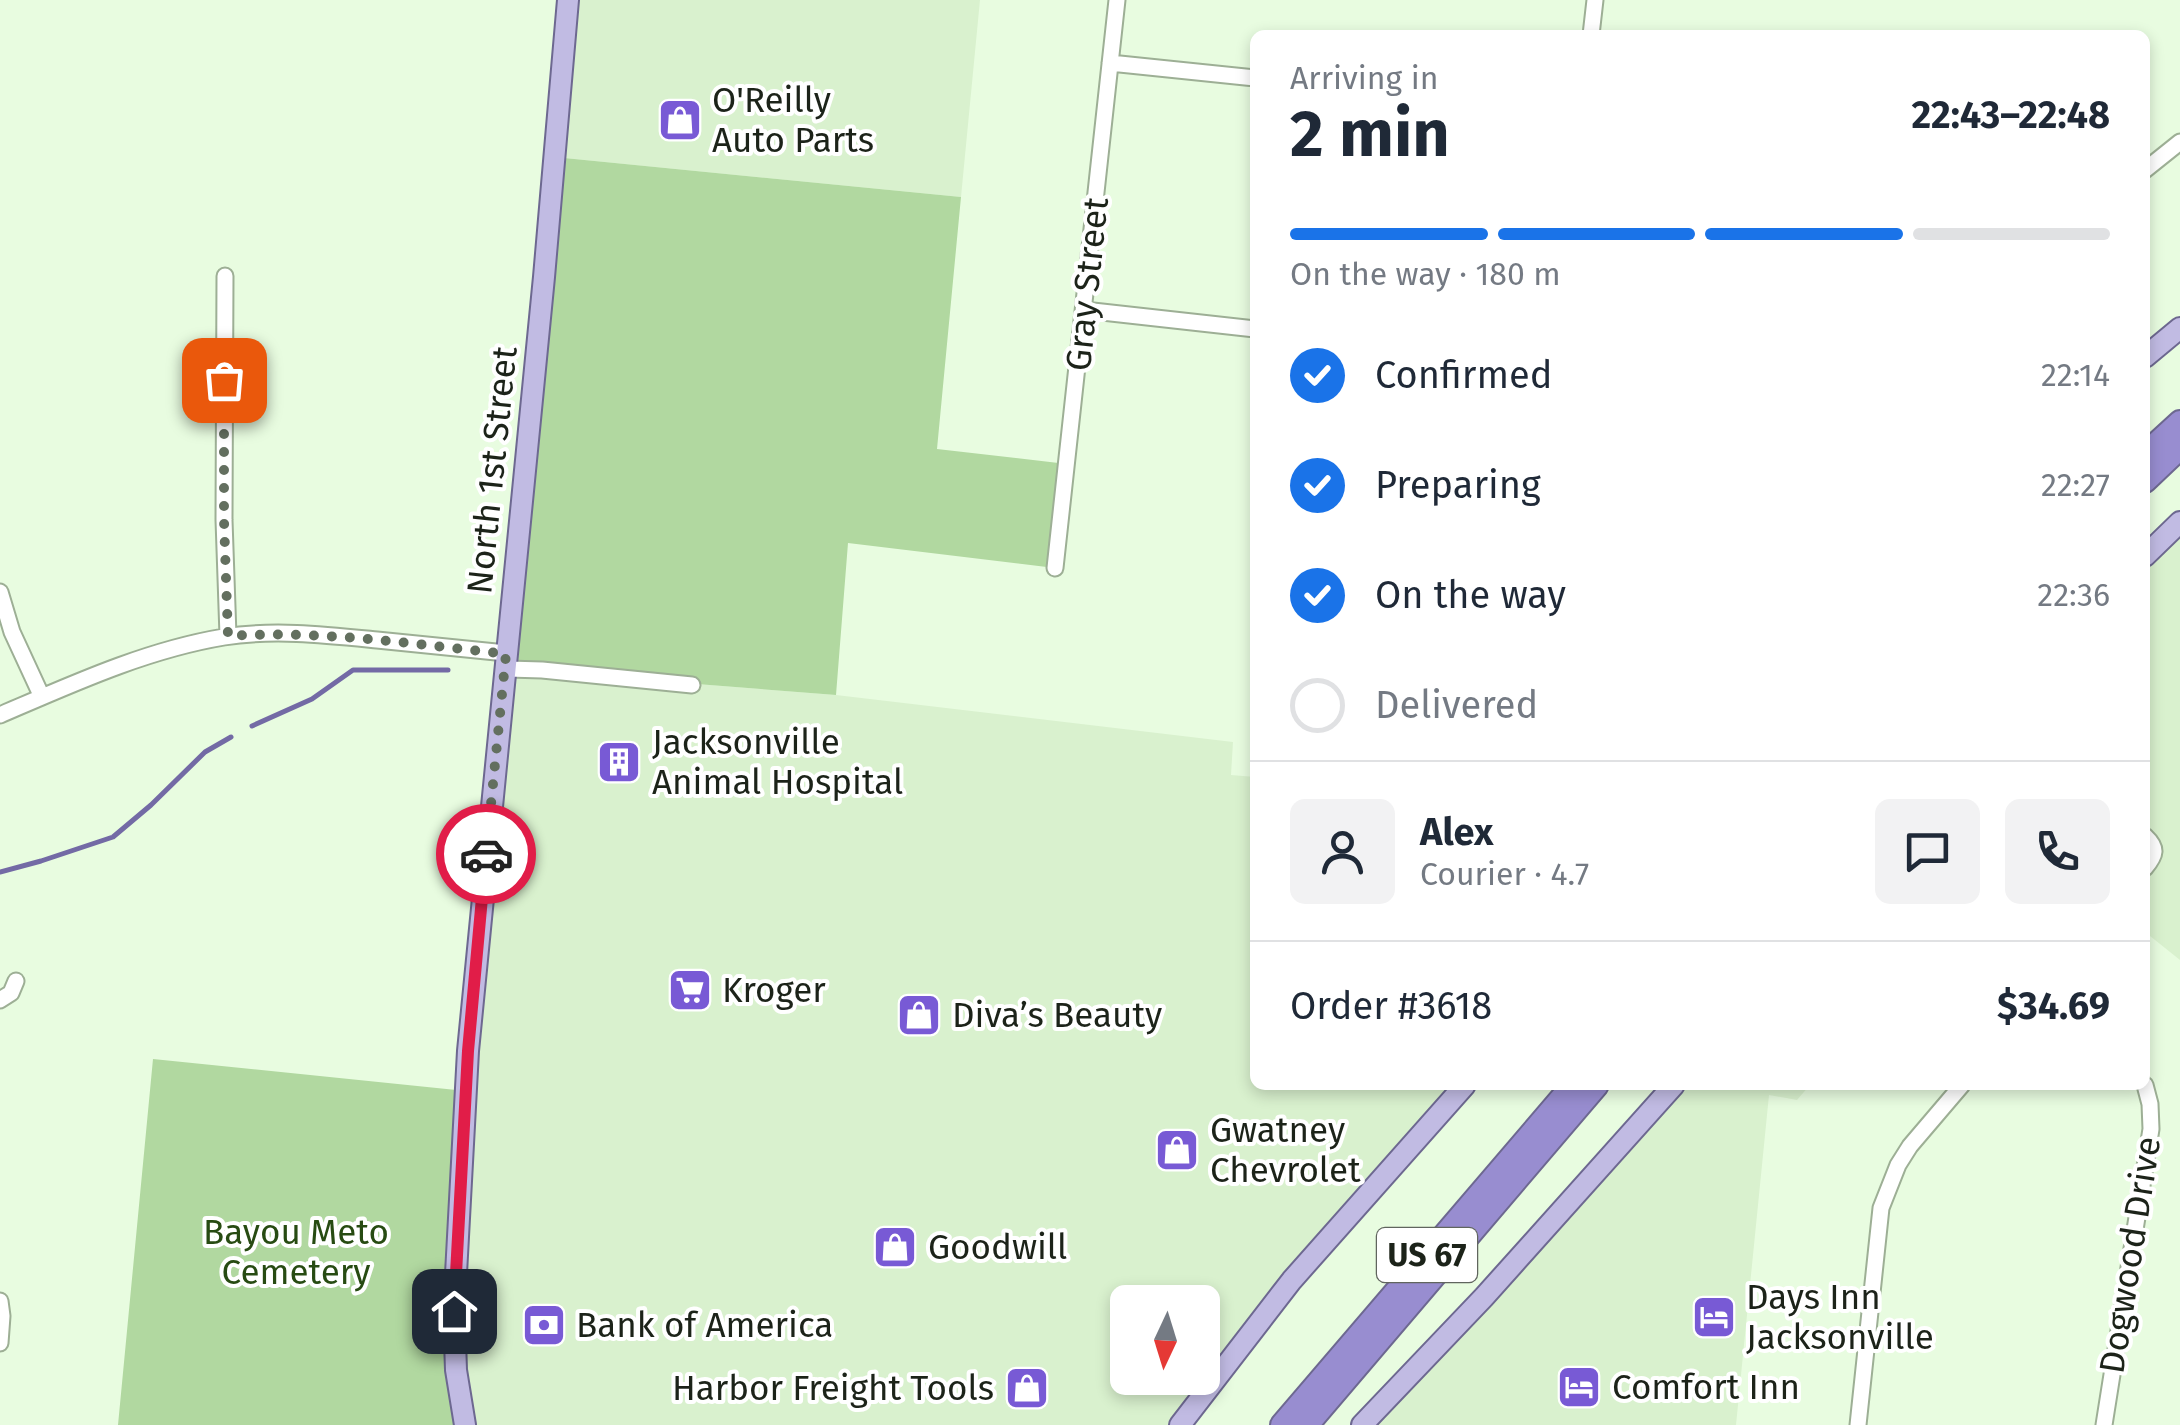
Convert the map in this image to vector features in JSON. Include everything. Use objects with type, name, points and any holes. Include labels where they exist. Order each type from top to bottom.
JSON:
[{"type":"highway","points":[[2150,449],[2180,422]]},
{"type":"highway","points":[[2150,476],[2180,448]]},
{"type":"highway","name":"US 67","points":[[1282,1425],[1568,1090]]},
{"type":"highway","name":"US 67","points":[[1307,1425],[1592,1090]]},
{"type":"main road","name":"North 1st Street","points":[[464,1425],[456,1370],[454,1294],[468,1051],[568,0]]},
{"type":"main road","points":[[2150,354],[2180,328]]},
{"type":"main road","points":[[2150,551],[2180,522]]},
{"type":"main road","points":[[1180,1425],[1292,1280],[1462,1090]]},
{"type":"main road","points":[[1362,1425],[1484,1298],[1670,1090]]},
{"type":"street","name":"Gray Street","points":[[1056,568],[1118,0]]},
{"type":"street","points":[[1592,30],[1595,0]]},
{"type":"street","points":[[1110,63],[1250,77]]},
{"type":"street","points":[[2150,166],[2180,142]]},
{"type":"street","points":[[225,276],[224,520],[228,636]]},
{"type":"street","points":[[1084,310],[1250,327]]},
{"type":"street","points":[[0,592],[12,632],[42,697]]},
{"type":"street","points":[[0,714],[153,654],[228,636],[333,636],[506,661],[542,670],[692,685]]},
{"type":"street","points":[[0,1000],[11,992],[16,981]]},
{"type":"street","points":[[1858,1425],[1881,1208],[1910,1146],[1958,1090]]},
{"type":"street","name":"Dogwood Drive","points":[[2104,1425],[2150,1129],[2146,1090]]},
{"type":"street","points":[[0,1301],[0,1343]]},
{"type":"shaded area","points":[[568,0],[980,0],[961,197],[554,157]]},
{"type":"shaded area","points":[[2180,522],[2180,960],[2150,936],[2150,551]]},
{"type":"shaded area","points":[[505,669],[836,695],[1233,742],[1231,775],[1250,777],[1250,1090],[1461,1090],[1220,1377],[1220,1285],[1110,1285],[1110,1395],[1205,1395],[1180,1425],[465,1425],[454,1327]]},
{"type":"shaded area","points":[[1669,1090],[1806,1090],[1797,1100],[1769,1095],[1736,1425],[1362,1425]]},
{"type":"green space","points":[[554,157],[961,197],[937,449],[1067,464],[1055,568],[848,543],[836,695],[505,669]]},
{"type":"green space","name":"Bayou Meto Cemetery","points":[[153,1059],[466,1091],[454,1311],[465,1425],[118,1425]]},
{"type":"waterway","points":[[252,726],[312,699],[353,670],[448,670]]},
{"type":"waterway","points":[[0,872],[113,837],[205,752],[231,737]]},
{"type":"way so far","points":[[224,380],[228,636],[333,636],[506,654],[486,854]]},
{"type":"place","name":"O'Reilly Auto Parts","points":[[680,120]]},
{"type":"place","name":"Jacksonville Animal Hospital","points":[[619,762]]},
{"type":"place","name":"Kroger","points":[[690,990]]},
{"type":"place","name":"Diva’s Beauty","points":[[919,1015]]},
{"type":"place","name":"Gwatney Chevrolet","points":[[1177,1150]]},
{"type":"place","name":"Goodwill","points":[[895,1247]]},
{"type":"place","name":"Days Inn Jacksonville","points":[[1714,1317]]},
{"type":"place","name":"Bank of America","points":[[544,1325]]},
{"type":"place","name":"Comfort Inn","points":[[1579,1387]]},
{"type":"place","name":"Harbor Freight Tools","points":[[1027,1388]]},
{"type":"route","points":[[454,1311],[468,1051],[486,854]]}]
